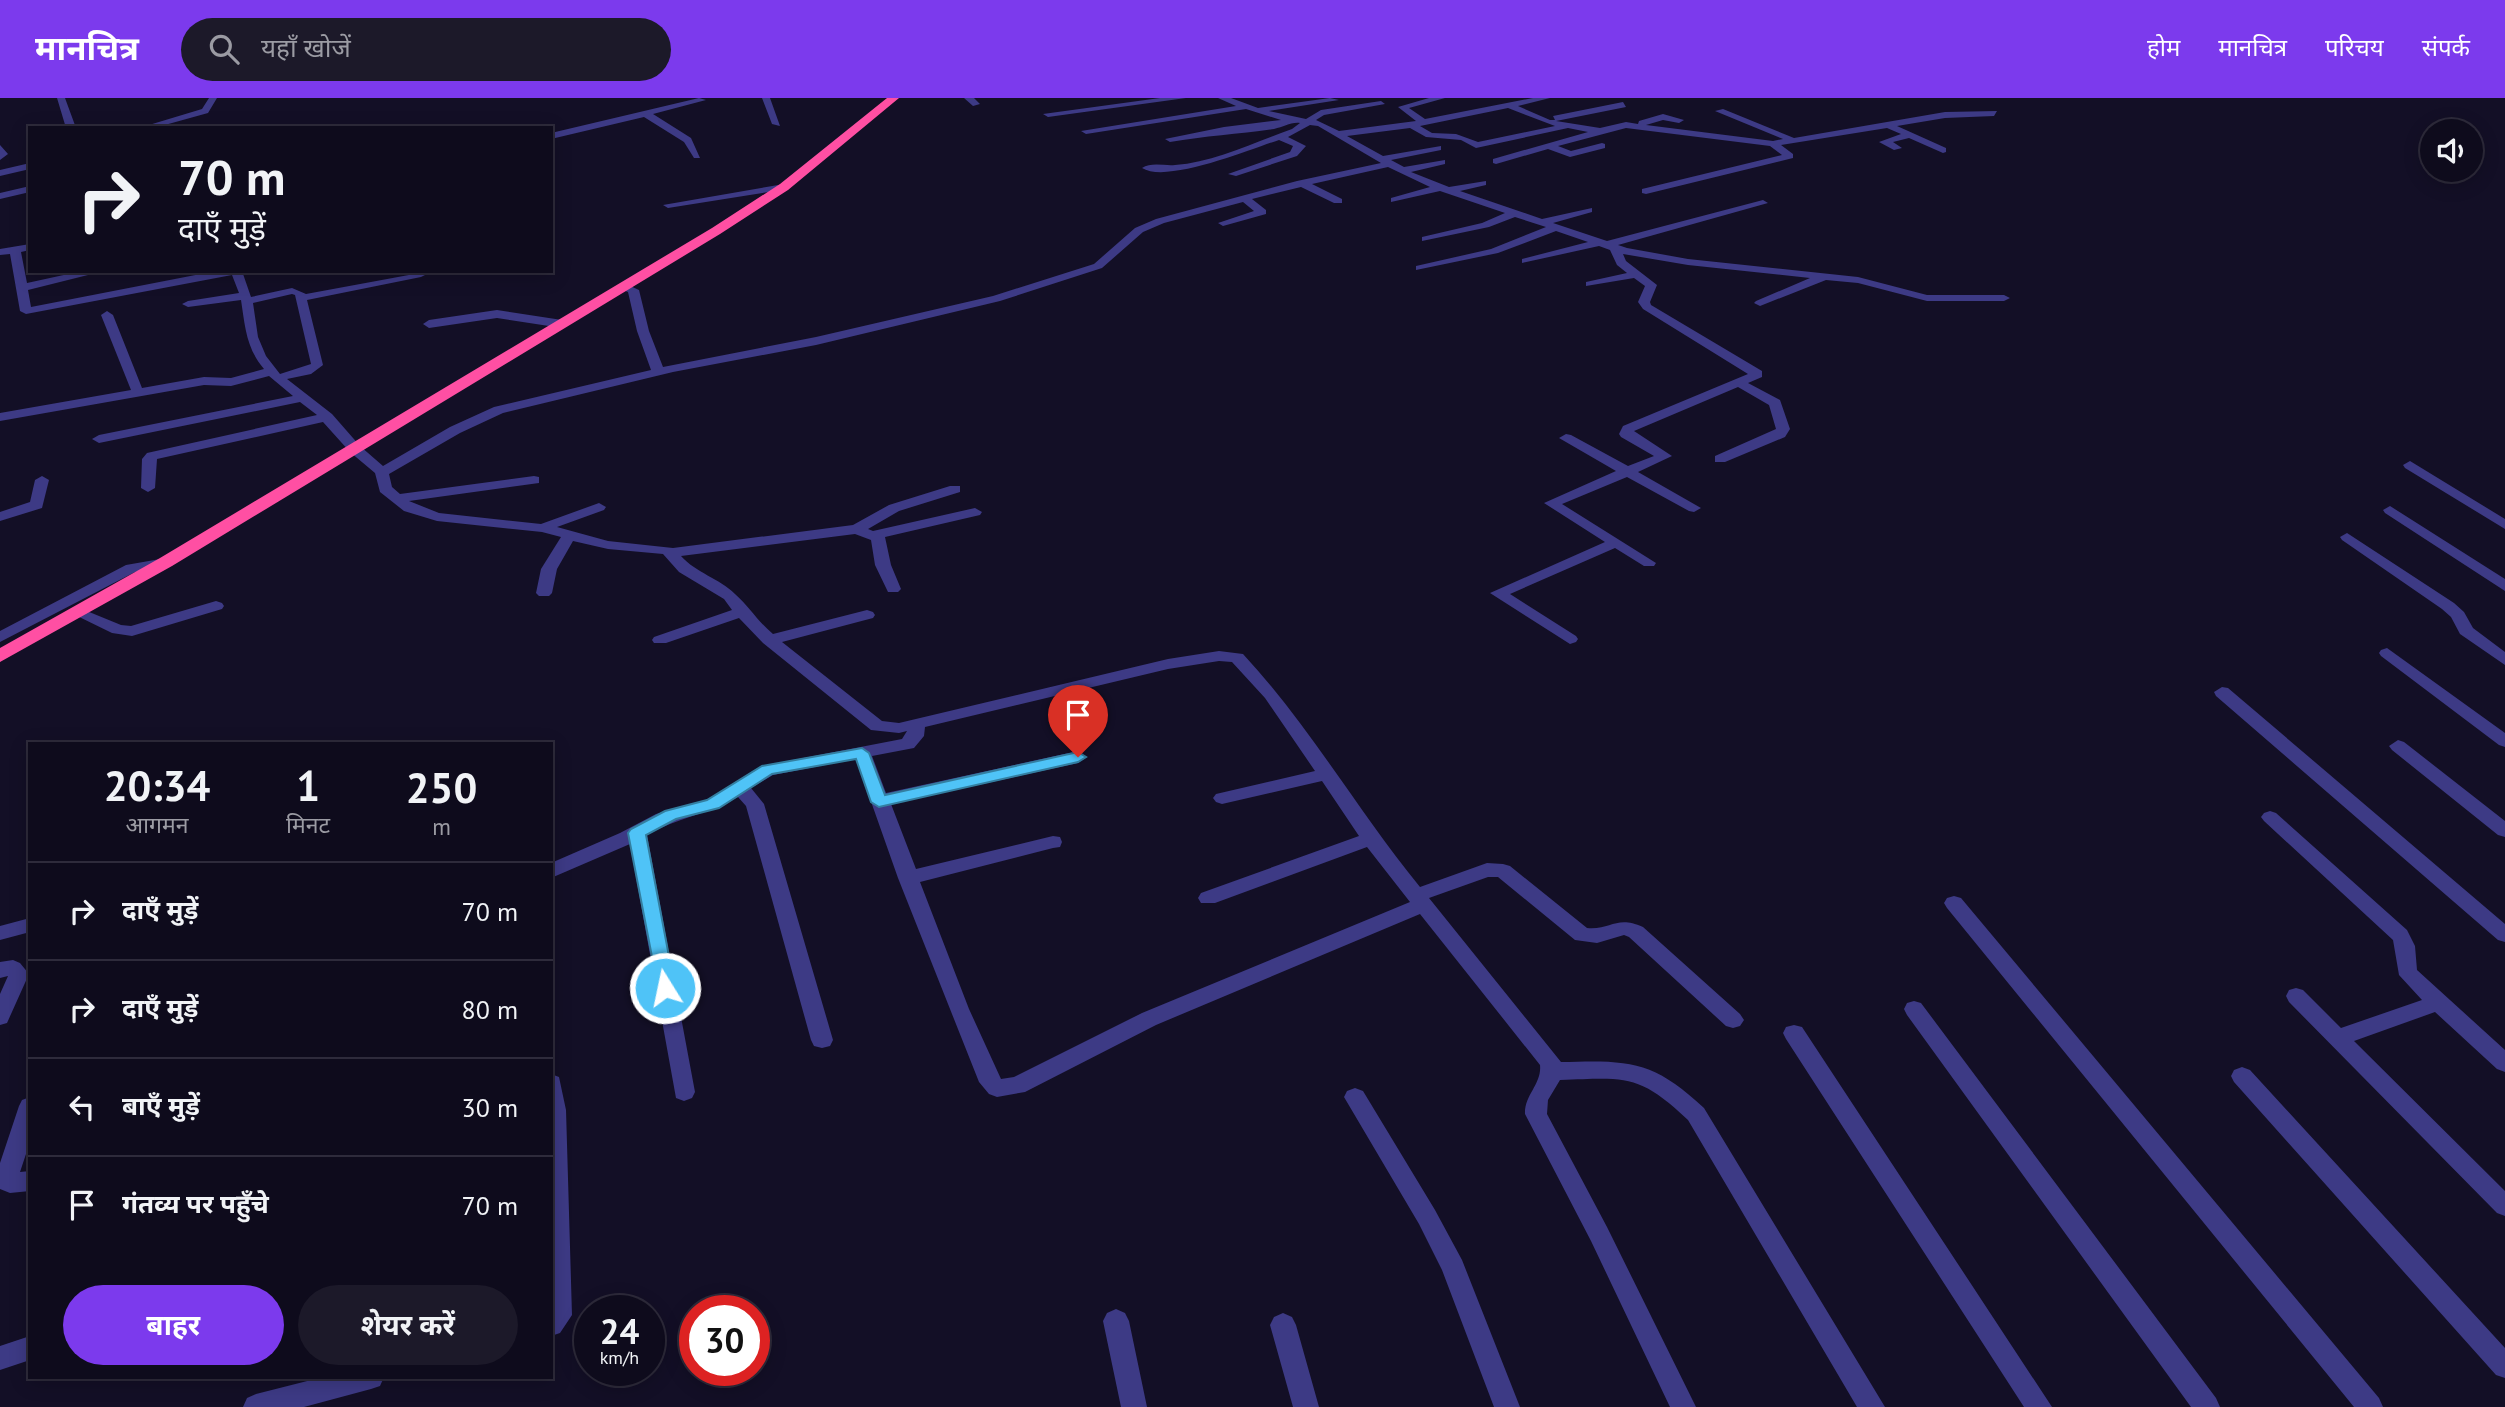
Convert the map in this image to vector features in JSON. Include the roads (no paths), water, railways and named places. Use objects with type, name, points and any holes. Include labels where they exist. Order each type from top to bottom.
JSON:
[{"type":"highway","points":[[0,656],[166,562],[562,324],[628,288],[790,182],[894,98]]},
{"type":"street","points":[[61,98],[70,126]]},
{"type":"street","points":[[151,126],[204,112],[213,98]]},
{"type":"street","points":[[766,98],[777,124]]},
{"type":"street","points":[[1048,114],[1182,98]]},
{"type":"street","points":[[1222,98],[1289,120],[1325,126],[1401,171],[1442,189],[1607,245],[1688,262],[1872,282],[1927,298],[2004,298]]},
{"type":"street","points":[[1255,110],[1288,102],[1349,98]]},
{"type":"street","points":[[1423,122],[1402,107],[1441,98]]},
{"type":"street","points":[[1336,134],[1412,125],[1546,98]]},
{"type":"street","points":[[553,136],[647,115],[703,99]]},
{"type":"street","points":[[1147,168],[1176,168],[1209,161],[1300,129],[1314,115],[1381,104]]},
{"type":"street","points":[[1542,120],[1623,105]]},
{"type":"street","points":[[1510,106],[1542,120],[1600,131]]},
{"type":"street","points":[[1086,131],[1245,107]]},
{"type":"street","points":[[1720,111],[1796,142]]},
{"type":"street","points":[[1496,161],[1618,125],[1773,144],[1945,116],[1994,113]]},
{"type":"street","points":[[647,115],[688,140],[697,156]]},
{"type":"street","points":[[1632,125],[1663,117],[1679,120]]},
{"type":"street","points":[[1170,139],[1224,130],[1275,126],[1289,120]]},
{"type":"street","points":[[1412,125],[1429,137],[1458,135],[1475,144],[1571,125]]},
{"type":"street","points":[[1890,126],[1943,150]]},
{"type":"street","points":[[1897,148],[1884,142],[1909,135]]},
{"type":"street","points":[[1233,174],[1291,156],[1301,146],[1279,136]]},
{"type":"street","points":[[1646,191],[1790,156],[1773,144]]},
{"type":"street","points":[[1549,146],[1570,154],[1602,146]]},
{"type":"street","points":[[0,148],[3,154],[0,157]]},
{"type":"street","points":[[382,472],[455,430],[499,410],[658,371],[817,341],[996,299],[1098,266],[1148,225],[1438,148]]},
{"type":"street","points":[[1401,171],[1442,162]]},
{"type":"street","points":[[0,173],[28,166]]},
{"type":"street","points":[[0,180],[17,192]]},
{"type":"street","points":[[715,190],[790,182]]},
{"type":"street","points":[[668,205],[790,182]]},
{"type":"street","points":[[1301,183],[1338,201]]},
{"type":"street","points":[[1395,200],[1482,183]]},
{"type":"street","points":[[0,196],[28,189]]},
{"type":"street","points":[[1223,223],[1262,212],[1245,198]]},
{"type":"street","points":[[1526,261],[1607,245],[1763,203]]},
{"type":"street","points":[[1543,222],[1588,210]]},
{"type":"street","points":[[1426,239],[1485,225],[1512,214]]},
{"type":"street","points":[[1420,268],[1494,251],[1556,227]]},
{"type":"street","points":[[1607,245],[1617,258],[1651,285],[1644,302],[1647,307],[1757,371],[1756,377],[1628,429],[1626,434],[1665,456],[1630,473],[1551,503],[1649,563]]},
{"type":"street","points":[[0,252],[28,247]]},
{"type":"street","points":[[15,250],[23,309],[31,311],[226,273]]},
{"type":"street","points":[[21,288],[89,273]]},
{"type":"street","points":[[237,273],[246,298],[252,337],[260,357],[274,374],[327,417],[355,449],[382,472],[385,489],[396,499],[409,508],[437,517],[542,528],[608,545],[662,549],[670,553],[684,569],[729,596],[769,640],[877,726],[888,729],[917,724],[1168,664],[1237,657],[1250,668],[1371,839],[1545,1053],[1553,1070]]},
{"type":"street","points":[[301,298],[421,274]]},
{"type":"street","points":[[1590,284],[1637,274]]},
{"type":"street","points":[[1760,303],[1826,276]]},
{"type":"street","points":[[628,288],[658,371]]},
{"type":"street","points":[[0,417],[204,381],[231,382],[307,371],[318,361],[300,293],[292,291],[188,304]]},
{"type":"street","points":[[429,324],[497,313],[562,324]]},
{"type":"street","points":[[107,315],[138,393]]},
{"type":"street","points":[[1720,458],[1780,434],[1783,429],[1775,403],[1740,383]]},
{"type":"street","points":[[99,439],[303,398]]},
{"type":"street","points":[[148,488],[149,459],[152,456],[327,417]]},
{"type":"street","points":[[1566,438],[1694,508]]},
{"type":"street","points":[[2410,465],[2505,525]]},
{"type":"street","points":[[0,517],[37,505],[42,480]]},
{"type":"street","points":[[396,499],[534,480]]},
{"type":"street","points":[[670,553],[857,529],[894,508],[955,489]]},
{"type":"street","points":[[542,528],[600,507]]},
{"type":"street","points":[[2390,510],[2505,586]]},
{"type":"street","points":[[874,535],[975,512]]},
{"type":"street","points":[[857,529],[878,538],[883,565],[893,589]]},
{"type":"street","points":[[544,593],[549,569],[570,534]]},
{"type":"street","points":[[2347,537],[2448,606],[2458,615],[2466,631],[2505,660]]},
{"type":"street","points":[[1570,639],[1499,593],[1615,543]]},
{"type":"street","points":[[0,637],[120,573],[141,565],[166,562]]},
{"type":"street","points":[[77,612],[118,630],[132,631],[216,606]]},
{"type":"street","points":[[660,640],[742,612]]},
{"type":"street","points":[[769,640],[867,615]]},
{"type":"street","points":[[2387,653],[2505,741]]},
{"type":"street","points":[[2222,692],[2505,935]]},
{"type":"street","points":[[553,870],[671,815],[713,804],[768,770],[908,744],[915,737],[917,724]]},
{"type":"street","points":[[2398,746],[2505,831]]},
{"type":"street","points":[[862,753],[908,878],[990,1082],[997,1088],[1017,1086],[1149,1019],[1487,870],[1503,871],[1582,935],[1597,936],[1625,927],[1636,932],[1733,1020]]},
{"type":"street","points":[[879,802],[1078,757]]},
{"type":"street","points":[[1222,798],[1326,774]]},
{"type":"street","points":[[740,786],[755,804],[822,1040]]},
{"type":"street","points":[[2270,817],[2400,934],[2407,944],[2405,969],[2505,1063]]},
{"type":"street","points":[[637,833],[684,1092]]},
{"type":"street","points":[[1208,898],[1371,839]]},
{"type":"street","points":[[908,878],[1053,842]]},
{"type":"street","points":[[1954,903],[2370,1407]]},
{"type":"street","points":[[0,933],[28,926]]},
{"type":"street","points":[[0,970],[13,968],[19,974],[0,1017]]},
{"type":"street","points":[[2295,996],[2505,1206]]},
{"type":"street","points":[[2338,1038],[2438,1002]]},
{"type":"street","points":[[1914,1009],[2207,1407]]},
{"type":"street","points":[[1794,1033],[2039,1407]]},
{"type":"street","points":[[1553,1070],[1535,1098],[1536,1114],[1599,1234],[1683,1407]]},
{"type":"street","points":[[1553,1070],[1622,1072],[1646,1076],[1671,1091],[1696,1114],[1872,1407]]},
{"type":"street","points":[[2242,1076],[2505,1366]]},
{"type":"street","points":[[1354,1097],[1427,1217],[1453,1268],[1507,1407]]},
{"type":"street","points":[[28,1112],[6,1180],[10,1183],[28,1181]]},
{"type":"street","points":[[553,1140],[560,1307],[560,1315],[553,1323]]},
{"type":"street","points":[[1116,1321],[1134,1407]]},
{"type":"street","points":[[1283,1325],[1306,1407]]},
{"type":"street","points":[[0,1358],[28,1349]]},
{"type":"street","points":[[256,1407],[363,1379]]}]
